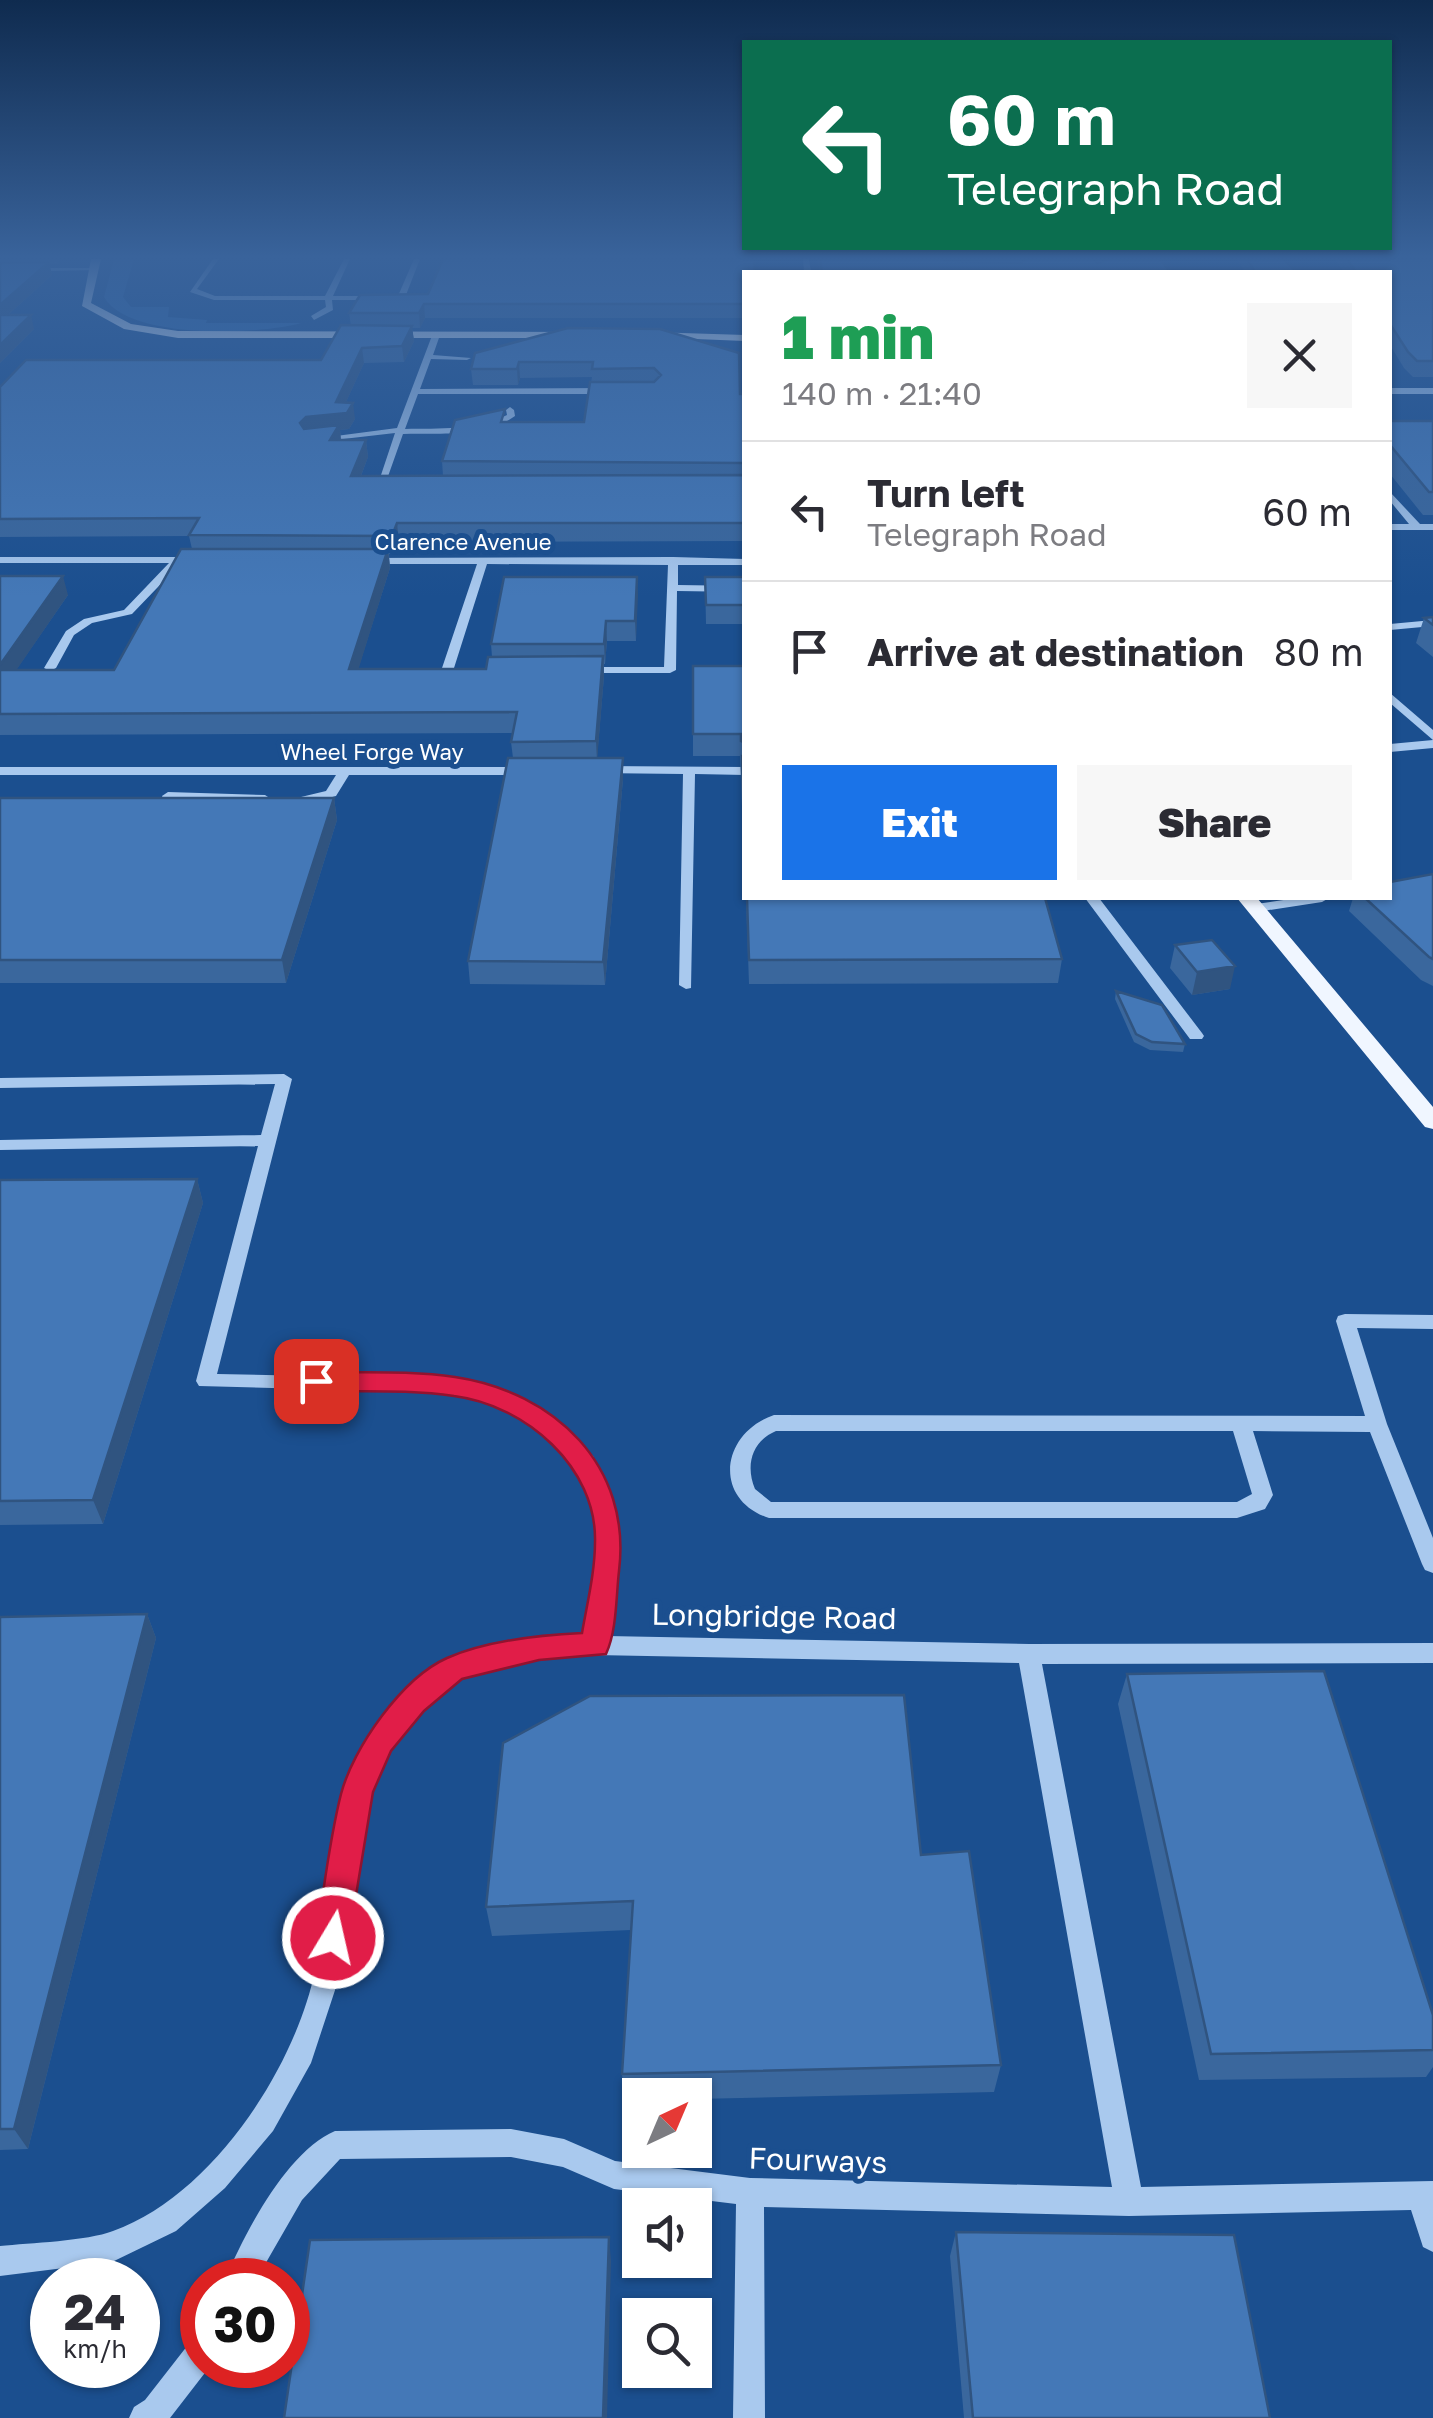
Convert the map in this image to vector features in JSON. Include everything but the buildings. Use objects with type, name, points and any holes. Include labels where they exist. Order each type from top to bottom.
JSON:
[{"type":"main road","points":[[1252,903],[1433,1122]]},
{"type":"street","points":[[399,486],[380,486],[423,372]]},
{"type":"street","points":[[416,392],[614,391]]},
{"type":"street","points":[[1392,391],[1433,391]]},
{"type":"street","points":[[309,440],[483,427],[511,416],[510,410]]},
{"type":"street","points":[[1392,497],[1417,527]]},
{"type":"street","points":[[1392,527],[1433,527]]},
{"type":"street","points":[[0,560],[216,560]]},
{"type":"street","points":[[50,668],[70,633],[88,621],[128,612],[178,560]]},
{"type":"street","name":"Clarence Avenue","points":[[349,560],[742,562]]},
{"type":"street","points":[[567,670],[670,670],[673,560]]},
{"type":"street","points":[[476,670],[447,672],[483,561]]},
{"type":"street","points":[[672,588],[742,590]]},
{"type":"street","points":[[1392,627],[1433,623]]},
{"type":"street","points":[[1392,699],[1433,736]]},
{"type":"street","points":[[1392,748],[1433,744]]},
{"type":"street","name":"Wheel Forge Way","points":[[0,772],[535,770]]},
{"type":"street","points":[[593,770],[742,771]]},
{"type":"street","points":[[686,984],[688,770]]},
{"type":"street","points":[[168,796],[327,799],[336,790],[344,771]]},
{"type":"street","points":[[1094,900],[1196,1036]]},
{"type":"street","points":[[1252,903],[1294,900]]},
{"type":"street","points":[[0,1083],[284,1079],[206,1381],[456,1386],[512,1404],[547,1425],[586,1462],[601,1500],[609,1540],[595,1645]]},
{"type":"street","points":[[0,1144],[268,1140]]},
{"type":"street","points":[[1433,1322],[1345,1321],[1377,1424],[1433,1564]]},
{"type":"street","points":[[1241,1424],[1263,1495],[1258,1503],[1237,1510],[784,1511],[754,1504],[743,1481],[744,1442],[761,1426],[774,1424],[1241,1424],[1377,1424]]},
{"type":"street","name":"Longbridge Road","points":[[0,2260],[112,2248],[166,2220],[216,2178],[263,2121],[298,2063],[326,1975],[357,1792],[380,1742],[413,1701],[454,1668],[539,1647],[595,1645],[1028,1654],[1433,1653]]},
{"type":"street","points":[[1028,1654],[1129,2202]]},
{"type":"street","name":"Fourways","points":[[251,2258],[280,2203],[314,2161],[335,2144],[511,2142],[564,2152],[614,2175],[750,2192],[1129,2202],[1428,2195]]},
{"type":"street","points":[[749,2418],[750,2192]]},
{"type":"street","points":[[1428,2195],[1433,2237]]},
{"type":"street","points":[[145,2418],[180,2380]]},
{"type":"route","points":[[316,1381],[456,1386],[512,1404],[547,1425],[586,1462],[601,1500],[609,1540],[595,1645],[539,1647],[454,1668],[413,1701],[380,1742],[357,1792],[333,1938]]}]
